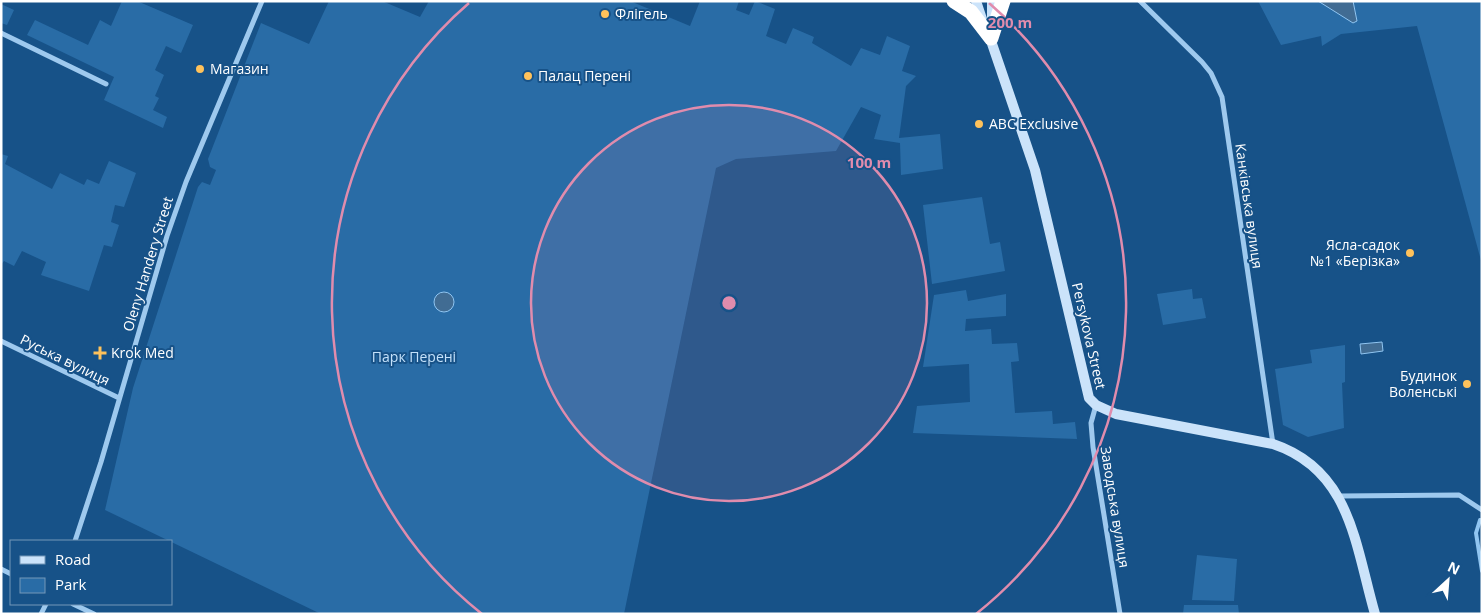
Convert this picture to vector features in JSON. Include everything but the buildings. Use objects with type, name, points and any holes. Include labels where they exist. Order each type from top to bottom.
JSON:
[{"type":"highway","points":[[954,1],[971,12],[991,38]]},
{"type":"highway","points":[[991,38],[1004,1]]},
{"type":"main road","name":"Persykova Street","points":[[976,1],[991,38],[1035,170],[1089,398],[1096,405],[1116,414],[1274,444],[1291,450],[1314,464],[1340,496],[1346,510],[1375,614]]},
{"type":"main road","name":"Persykova Street","points":[[991,38],[992,1]]},
{"type":"street","name":"Oleny Handery Street","points":[[75,540],[167,236],[186,182],[262,1]]},
{"type":"street","name":"Канківська вулиця","points":[[1140,1],[1202,62],[1211,73],[1222,97],[1274,444]]},
{"type":"street","points":[[1,33],[106,84]]},
{"type":"street","name":"Руська вулиця","points":[[1,341],[119,398]]},
{"type":"street","name":"Заводська вулиця","points":[[1096,405],[1091,423],[1093,446],[1120,614]]},
{"type":"street","points":[[1340,496],[1460,495],[1482,510]]},
{"type":"street","points":[[75,605],[94,614]]},
{"type":"green space","points":[[122,1],[137,1],[193,25],[181,53],[166,46],[155,70],[164,75],[155,96],[159,98],[153,110],[167,117],[163,128],[104,100],[114,77],[27,35],[35,20],[88,45],[100,20],[111,26]]},
{"type":"green space","name":"Парк Перені","points":[[329,1],[382,1],[420,17],[429,1],[630,1],[690,26],[700,1],[739,1],[736,10],[749,15],[755,1],[775,9],[766,36],[786,44],[793,28],[814,37],[812,43],[851,66],[861,48],[880,55],[887,36],[910,46],[902,71],[916,76],[906,86],[899,138],[940,134],[943,169],[901,175],[900,143],[874,139],[881,115],[861,107],[836,151],[736,159],[716,168],[624,614],[321,614],[172,542],[172,540],[167,540],[105,510],[133,388],[198,187],[202,182],[210,185],[216,170],[210,167],[208,159],[261,23],[309,44]]},
{"type":"green space","points":[[1258,1],[1482,1],[1482,264],[1417,26],[1341,34],[1322,46],[1321,36],[1281,45]]},
{"type":"green space","points":[[1,4],[14,10],[7,25],[1,23]]},
{"type":"green space","points":[[1,154],[8,156],[5,164],[52,189],[60,173],[84,185],[87,179],[99,184],[109,161],[136,173],[124,207],[115,205],[111,222],[119,225],[112,247],[104,245],[89,291],[41,275],[46,262],[22,251],[14,266],[4,261],[1,265]]},
{"type":"green space","points":[[982,197],[990,244],[1000,242],[1005,271],[932,284],[923,205]]},
{"type":"green space","points":[[1192,289],[1193,299],[1202,298],[1206,318],[1163,325],[1157,294]]},
{"type":"green space","points":[[966,290],[968,301],[1006,294],[1006,316],[966,319],[965,331],[991,329],[992,344],[1017,343],[1019,361],[1011,362],[1015,413],[1052,411],[1053,424],[1075,422],[1077,439],[913,433],[917,406],[970,402],[969,364],[923,367],[934,295]]},
{"type":"green space","points":[[1345,345],[1345,382],[1342,383],[1344,428],[1308,437],[1283,425],[1275,369],[1312,363],[1310,350]]},
{"type":"green space","points":[[1197,555],[1237,559],[1234,601],[1192,600]]},
{"type":"green space","points":[[1184,605],[1238,605],[1239,614],[1183,614]]},
{"type":"shaded area","points":[[1318,1],[1353,1],[1357,21],[1353,23]]},
{"type":"shaded area","points":[[444,292],[451,295],[454,302],[451,309],[444,312],[437,309],[434,302],[437,295]]},
{"type":"shaded area","points":[[1382,342],[1383,351],[1361,354],[1360,344]]},
{"type":"waterway","points":[[1480,520],[1476,533],[1482,571]]},
{"type":"place","name":"Флігель","points":[[605,14]]},
{"type":"place","name":"Магазин","points":[[200,69]]},
{"type":"place","name":"Палац Перені","points":[[528,76]]},
{"type":"place","name":"ABC Exclusive","points":[[979,124]]},
{"type":"place","name":"Ясла-садок №1 «Берізка»","points":[[1410,253]]},
{"type":"place","name":"Krok Med","points":[[100,353]]},
{"type":"place","name":"Будинок Воленські","points":[[1467,384]]}]
